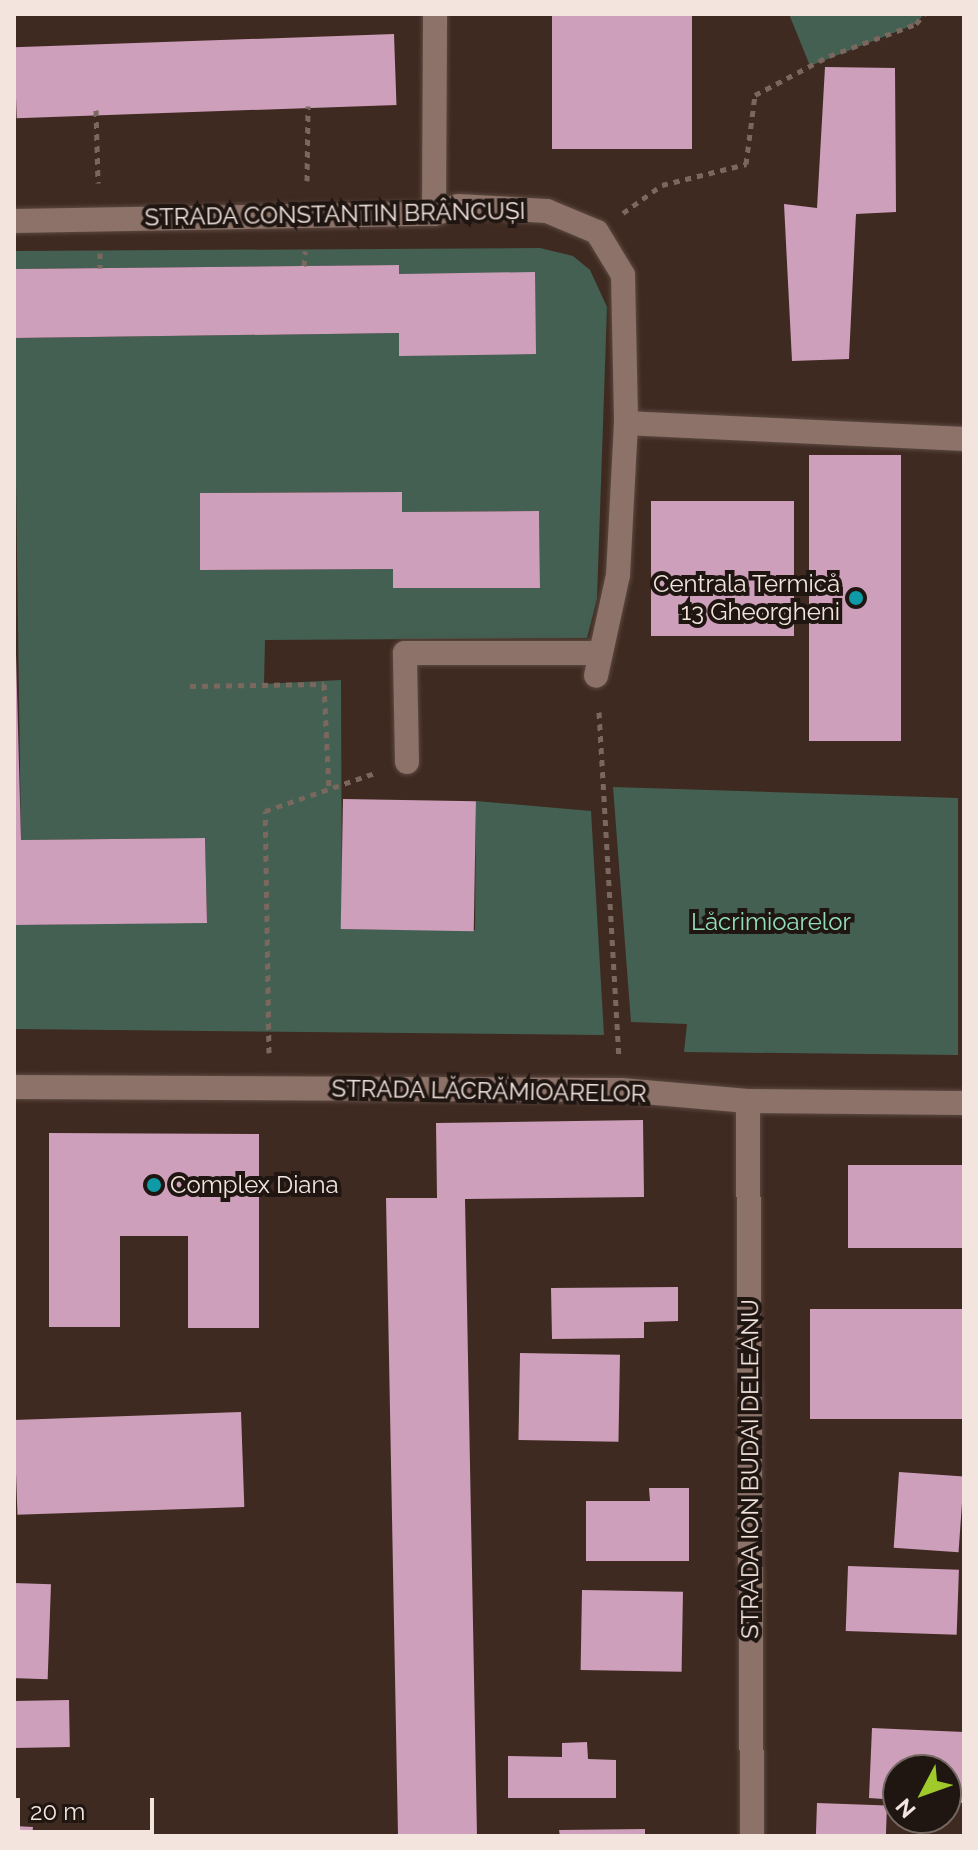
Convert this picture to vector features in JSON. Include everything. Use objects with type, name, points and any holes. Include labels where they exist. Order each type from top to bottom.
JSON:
[{"type":"street","points":[[434,214],[435,14]]},
{"type":"street","name":"STRADA CONSTANTIN BRÂNCUȘI","points":[[14,221],[434,214],[458,206],[547,211],[597,232]]},
{"type":"street","points":[[407,762],[405,653],[597,664],[620,562],[626,423],[623,275],[597,232]]},
{"type":"street","points":[[626,423],[964,439]]},
{"type":"street","name":"STRADA LĂCRĂMIOARELOR","points":[[14,1087],[621,1090],[748,1101],[964,1103]]},
{"type":"street","name":"STRADA ION BUDAI DELEANU","points":[[748,1101],[752,1836]]},
{"type":"path","points":[[597,232],[662,185],[746,164],[755,95],[829,56],[916,24],[924,14]]},
{"type":"path","points":[[306,215],[308,106]]},
{"type":"path","points":[[96,110],[99,218]]},
{"type":"path","points":[[597,664],[621,1090]]},
{"type":"path","points":[[190,686],[324,684],[329,789]]},
{"type":"path","points":[[270,1088],[265,811],[407,762]]},
{"type":"green space","points":[[789,14],[924,14],[916,24],[810,66]]},
{"type":"green space","points":[[540,248],[573,256],[590,270],[607,307],[597,599],[587,638],[265,640],[264,684],[341,680],[342,929],[475,930],[476,801],[591,811],[604,1035],[14,1029],[14,925],[207,922],[205,838],[21,840],[14,338],[399,333],[399,355],[535,273],[399,274],[399,265],[14,269],[14,251]],"holes":[[[402,492],[402,512],[539,511],[540,588],[394,588],[393,569],[200,570],[200,493]]]},
{"type":"green space","name":"Lăcrimioarelor","points":[[613,787],[958,798],[958,1055],[684,1052],[687,1024],[631,1022]]},
{"type":"building","points":[[552,14],[692,14],[692,149],[552,149]]},
{"type":"building","points":[[394,34],[396,105],[17,118],[14,47]]},
{"type":"building","points":[[825,67],[895,68],[896,212],[856,214],[849,359],[792,361],[784,204],[817,208]]},
{"type":"building","points":[[399,265],[399,274],[535,272],[536,354],[399,356],[399,333],[14,338],[14,269]]},
{"type":"building","name":"Centrala Termică 13 Gheorgheni","points":[[809,455],[901,455],[901,741],[809,741]]},
{"type":"building","points":[[402,492],[402,512],[539,511],[540,588],[393,588],[393,569],[200,570],[200,493]]},
{"type":"building","points":[[651,501],[794,501],[794,636],[651,636]]},
{"type":"building","points":[[14,579],[21,840],[205,838],[207,923],[14,925]]},
{"type":"building","points":[[343,799],[476,801],[474,931],[341,929]]},
{"type":"building","points":[[643,1120],[644,1197],[465,1199],[477,1836],[398,1836],[386,1198],[437,1198],[436,1123]]},
{"type":"building","name":"Complex Diana","points":[[49,1133],[259,1134],[259,1328],[188,1328],[188,1236],[120,1236],[120,1327],[49,1327]]},
{"type":"building","points":[[848,1165],[964,1165],[964,1248],[848,1248]]},
{"type":"building","points":[[678,1287],[678,1321],[644,1322],[644,1338],[552,1339],[551,1288]]},
{"type":"building","points":[[810,1309],[964,1309],[964,1419],[810,1419]]},
{"type":"building","points":[[520,1353],[620,1355],[618,1442],[518,1440]]},
{"type":"building","points":[[241,1412],[244,1507],[17,1515],[14,1420]]},
{"type":"building","points":[[899,1472],[964,1477],[959,1552],[894,1548]]},
{"type":"building","points":[[649,1488],[689,1488],[689,1561],[586,1561],[586,1501],[650,1501]]},
{"type":"building","points":[[848,1566],[959,1570],[957,1635],[846,1631]]},
{"type":"building","points":[[14,1583],[51,1584],[48,1679],[14,1678]]},
{"type":"building","points":[[582,1590],[683,1592],[682,1672],[581,1670]]},
{"type":"building","points":[[69,1700],[70,1747],[15,1748],[14,1701]]},
{"type":"building","points":[[872,1728],[964,1732],[964,1803],[962,1754],[882,1754],[882,1799],[869,1798]]},
{"type":"building","points":[[587,1742],[588,1759],[616,1760],[616,1798],[508,1798],[508,1756],[562,1757],[562,1743]]},
{"type":"building","points":[[817,1803],[882,1805],[882,1834],[886,1836],[816,1836]]},
{"type":"building","points":[[14,1826],[33,1827],[32,1836],[14,1836]]},
{"type":"building","points":[[645,1829],[645,1836],[560,1836],[559,1830]]},
{"type":"place","name":"Centrala Termică 13 Gheorgheni","points":[[856,598]]},
{"type":"place","name":"Complex Diana","points":[[154,1185]]}]
